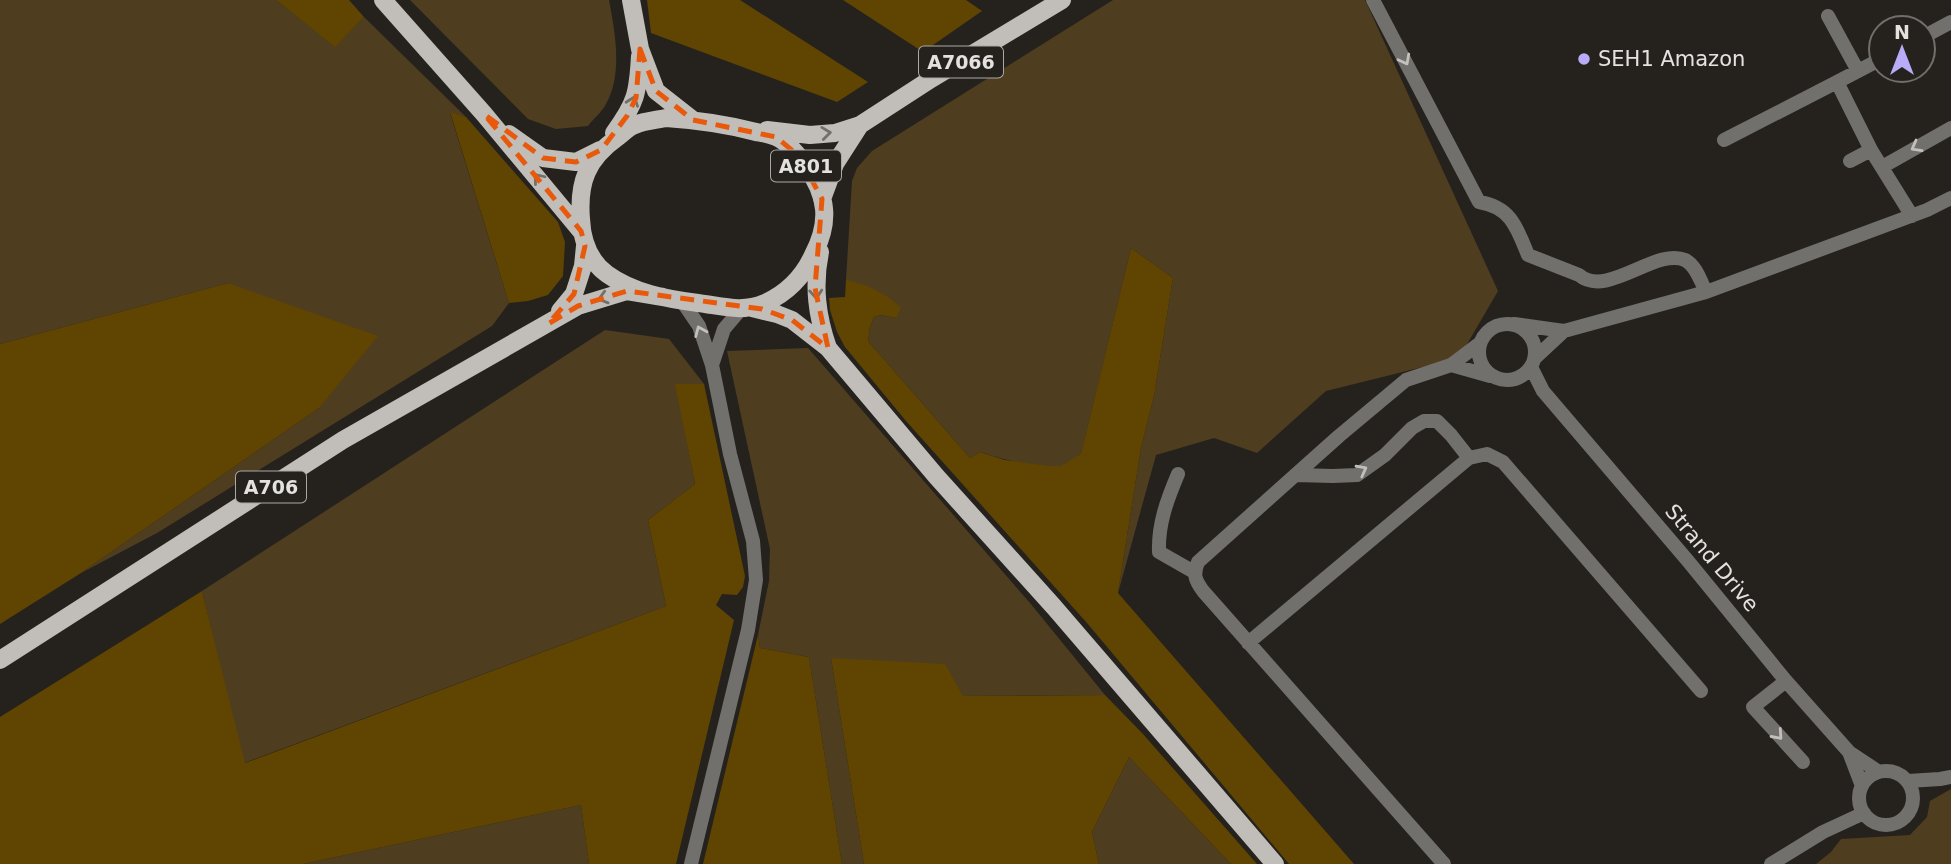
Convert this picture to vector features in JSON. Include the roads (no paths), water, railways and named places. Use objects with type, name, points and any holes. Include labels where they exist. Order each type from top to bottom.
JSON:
[{"type":"main road","name":"A801","points":[[383,0],[484,114],[583,238],[594,261],[607,274],[647,294],[777,314],[792,320],[828,348],[936,476],[1054,607],[1275,864]]},
{"type":"main road","points":[[631,0],[640,49],[656,90],[693,120]]},
{"type":"main road","name":"A7066","points":[[742,128],[810,135],[860,125],[1062,0]]},
{"type":"main road","points":[[603,148],[627,116],[636,98],[640,49]]},
{"type":"main road","name":"A801","points":[[484,114],[518,142],[543,158],[576,162],[603,148],[636,124],[666,118],[742,128],[776,137],[799,156],[817,181],[822,199],[825,222],[815,288],[819,320],[828,348]]},
{"type":"main road","name":"A7066","points":[[822,199],[835,164],[860,125]]},
{"type":"main road","name":"A801","points":[[583,238],[579,202],[582,182],[590,163],[603,148]]},
{"type":"main road","name":"A706","points":[[548,324],[574,294],[583,266],[583,238]]},
{"type":"main road","name":"A801","points":[[747,309],[773,299],[799,279],[822,238]]},
{"type":"main road","name":"A706","points":[[0,660],[343,440],[578,306],[627,291],[663,297]]},
{"type":"street","points":[[1373,0],[1479,202],[1493,204],[1515,223],[1528,255],[1582,278],[1599,282],[1658,261],[1673,258],[1684,260],[1692,266],[1706,292]]},
{"type":"street","points":[[1828,16],[1858,71]]},
{"type":"street","points":[[1724,140],[1867,66]]},
{"type":"street","points":[[1837,82],[1871,150],[1912,216]]},
{"type":"street","points":[[1882,167],[1951,128]]},
{"type":"street","points":[[1850,161],[1871,150]]},
{"type":"street","points":[[1493,377],[1480,362],[1478,353],[1484,335],[1497,325],[1514,324],[1564,331],[1706,292],[1912,216],[1951,198]]},
{"type":"street","points":[[682,301],[699,326],[712,365],[730,454],[753,541],[756,580],[748,630],[691,864]]},
{"type":"street","points":[[712,365],[723,329],[747,309]]},
{"type":"street","points":[[1514,324],[1529,333],[1535,349],[1533,363]]},
{"type":"street","points":[[1512,380],[1526,373],[1564,331]]},
{"type":"street","points":[[1444,864],[1248,643],[1195,581],[1194,572],[1198,562],[1406,380],[1451,365],[1480,343]]},
{"type":"street","name":"Strand Drive","points":[[1533,363],[1543,391],[1786,681],[1849,752],[1879,772]]},
{"type":"street","points":[[1451,365],[1512,380],[1543,391]]},
{"type":"street","points":[[1295,475],[1357,475],[1385,455],[1412,428],[1423,421],[1437,421],[1469,458]]},
{"type":"street","points":[[1248,643],[1469,458],[1487,454],[1503,462],[1701,691]]},
{"type":"street","points":[[1178,474],[1162,515],[1158,537],[1159,552],[1194,572]]},
{"type":"street","points":[[1786,681],[1753,707],[1802,762]]},
{"type":"street","name":"Strand Drive","points":[[1849,752],[1862,800]]},
{"type":"street","points":[[1772,864],[1823,832],[1862,800],[1868,777],[1889,771],[1900,774],[1908,781],[1913,798],[1912,807],[1906,815],[1890,824],[1871,820],[1862,800]]},
{"type":"street","points":[[1908,781],[1945,778]]},
{"type":"street","points":[[1913,798],[1945,778]]},
{"type":"place","name":"SEH1 Amazon","points":[[1584,59]]}]
